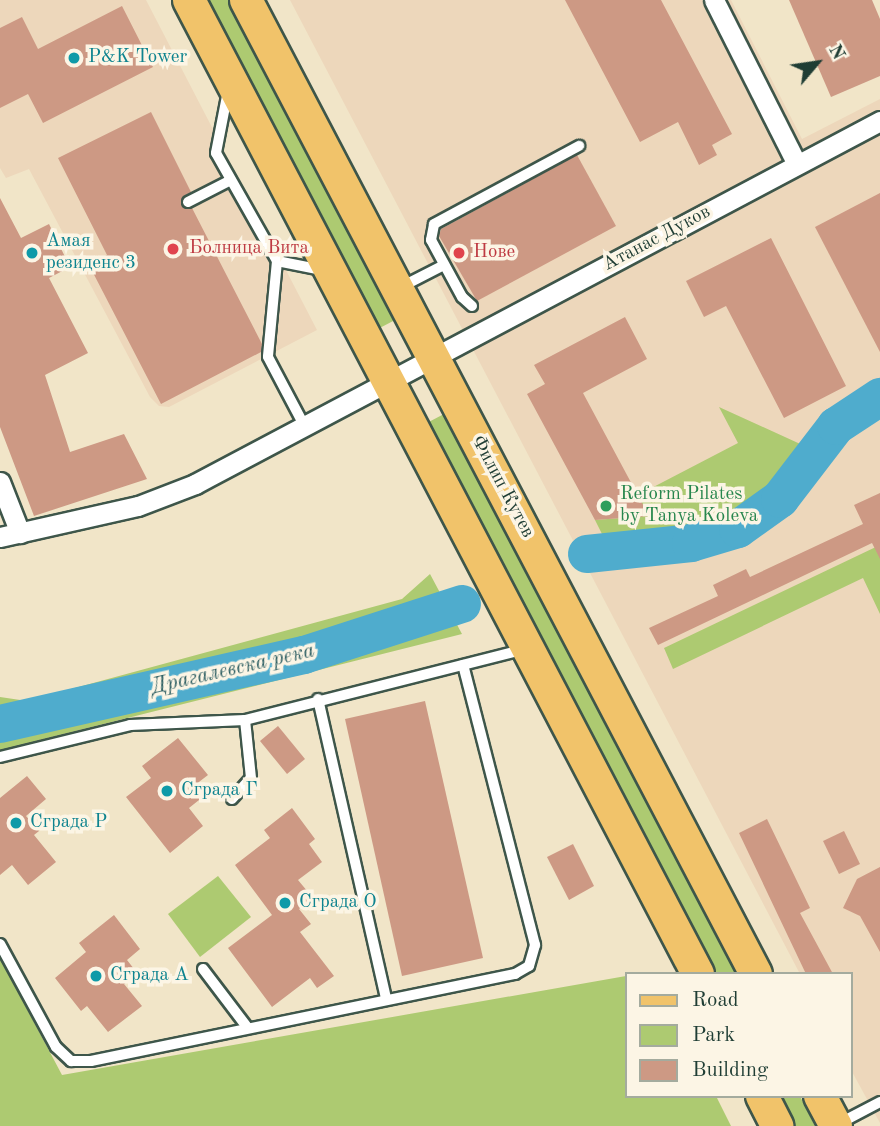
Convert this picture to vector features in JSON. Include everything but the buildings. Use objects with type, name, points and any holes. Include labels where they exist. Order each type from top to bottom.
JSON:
[{"type":"main road","points":[[190,0],[697,972]]},
{"type":"main road","name":"Филип Кутев","points":[[246,0],[755,972]]},
{"type":"main road","points":[[763,1098],[777,1126]]},
{"type":"main road","points":[[821,1098],[836,1126]]},
{"type":"street","points":[[714,0],[797,164]]},
{"type":"street","name":"Атанас Дуков","points":[[0,537],[138,506],[195,484],[880,121]]},
{"type":"street","points":[[0,482],[20,533]]},
{"type":"lane","points":[[230,77],[216,153],[277,261],[268,357],[304,425]]},
{"type":"lane","points":[[472,306],[462,298],[430,234],[438,220],[579,146]]},
{"type":"lane","points":[[188,202],[231,180]]},
{"type":"lane","points":[[277,261],[331,272]]},
{"type":"lane","points":[[398,288],[444,265]]},
{"type":"lane","points":[[0,757],[130,725],[246,720],[318,699],[528,648]]},
{"type":"lane","points":[[0,944],[56,1047],[71,1061],[91,1062],[247,1027],[515,974],[529,966],[535,944],[463,665]]},
{"type":"lane","points":[[318,699],[386,999]]},
{"type":"lane","points":[[232,799],[251,778],[246,720]]},
{"type":"lane","points":[[203,969],[247,1027]]},
{"type":"lane","points":[[836,1126],[880,1102]]},
{"type":"shaded area","name":"Болница Вита","points":[[0,0],[146,0],[317,330],[169,407],[159,406],[150,397],[29,169],[6,178],[0,168]]},
{"type":"shaded area","points":[[290,0],[731,0],[802,139],[880,99],[880,1123],[852,1072],[852,972],[799,972]]},
{"type":"green space","points":[[202,0],[229,0],[395,320],[374,331]]},
{"type":"green space","points":[[719,407],[809,448],[794,474],[766,502],[731,526],[696,536],[606,542],[595,520],[648,516],[638,495],[738,443]]},
{"type":"green space","points":[[444,414],[735,972],[707,972],[423,425]]},
{"type":"green space","points":[[880,545],[880,614],[863,578],[673,669],[664,648]]},
{"type":"green space","points":[[430,574],[462,634],[0,750],[0,697],[27,701],[402,599]]},
{"type":"green space","points":[[218,876],[251,917],[200,957],[168,914]]},
{"type":"green space","points":[[0,958],[62,1075],[624,976],[624,1098],[717,1098],[731,1126],[0,1126]]},
{"type":"green space","points":[[773,1098],[801,1098],[815,1126],[787,1126]]},
{"type":"waterway","name":"Драгалевска река","points":[[587,554],[691,543],[738,529],[780,499],[836,426],[880,397]]},
{"type":"waterway","name":"Драгалевска река","points":[[0,724],[304,655],[462,604]]},
{"type":"place","name":"P&K Tower","points":[[74,58]]},
{"type":"place","name":"Болница Вита","points":[[173,249]]},
{"type":"place","name":"Амая резиденс 3","points":[[32,253]]},
{"type":"place","name":"Нове","points":[[459,253]]},
{"type":"place","name":"Reform Pilates by Tanya Koleva","points":[[606,506]]},
{"type":"place","name":"Сграда Г","points":[[167,791]]},
{"type":"place","name":"Сграда Р","points":[[16,823]]},
{"type":"place","name":"Сграда О","points":[[285,903]]},
{"type":"place","name":"Сграда А","points":[[96,976]]}]
